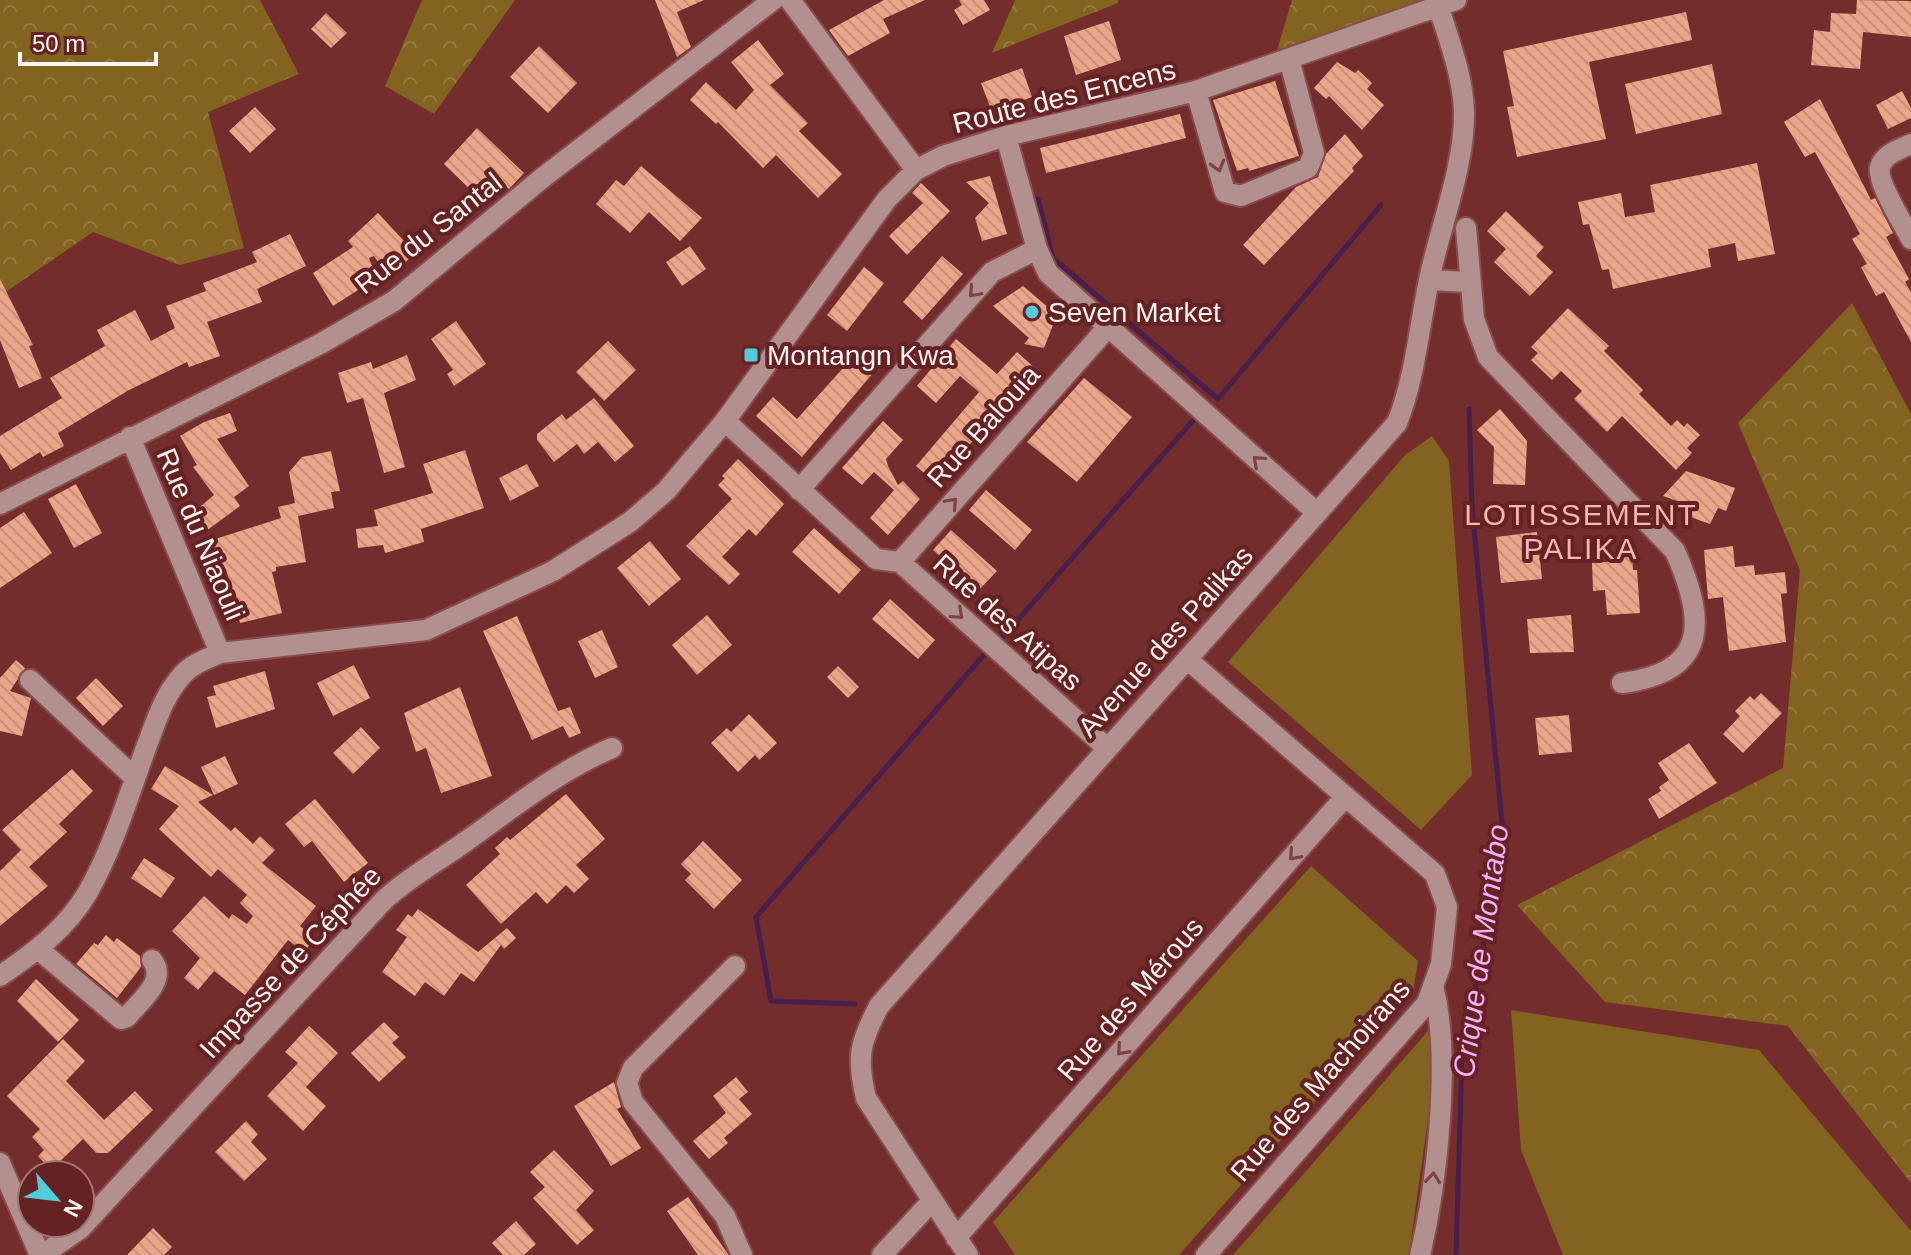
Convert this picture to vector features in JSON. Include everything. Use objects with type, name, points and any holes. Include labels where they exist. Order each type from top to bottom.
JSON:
[{"type":"street","name":"Rue du Santal","points":[[0,504],[320,344],[394,301],[553,170],[773,0]]},
{"type":"street","points":[[790,0],[916,170]]},
{"type":"street","name":"Route des Encens","points":[[0,976],[38,949],[69,920],[86,895],[115,835],[170,691],[196,663],[220,653],[426,630],[553,571],[630,522],[666,491],[725,421],[887,199],[916,170],[943,156],[1006,136],[1196,91],[1447,3]]},
{"type":"street","name":"Avenue des Palikas","points":[[962,1246],[866,1098],[859,1069],[862,1038],[889,994],[1397,423],[1407,398],[1429,280],[1463,139],[1464,108],[1447,3]]},
{"type":"street","points":[[1196,91],[1225,192],[1241,196],[1308,168],[1314,153],[1289,59]]},
{"type":"street","points":[[1006,136],[1037,249],[1048,273],[1317,513]]},
{"type":"street","points":[[1911,144],[1889,155],[1880,167],[1880,179],[1911,239]]},
{"type":"street","points":[[1466,228],[1474,319],[1488,357],[1668,543],[1682,567],[1695,631],[1689,651],[1675,668],[1661,676],[1622,683]]},
{"type":"street","points":[[799,490],[992,272],[1037,249]]},
{"type":"street","points":[[1429,280],[1469,282]]},
{"type":"street","name":"Rue Balouia","points":[[900,562],[1108,327]]},
{"type":"street","name":"Rue des Atipas","points":[[725,421],[876,559],[900,562],[1107,748]]},
{"type":"street","name":"Rue du Niaouli","points":[[130,437],[220,653]]},
{"type":"street","name":"Rue des Machoirans","points":[[1187,659],[1435,874],[1447,907],[1434,990],[1206,1255]]},
{"type":"street","points":[[30,680],[135,778]]},
{"type":"street","name":"Impasse de Céphée","points":[[41,1255],[80,1229],[384,900],[414,873],[454,850],[573,765],[612,748]]},
{"type":"street","name":"Rue des Mérous","points":[[962,1246],[1345,797]]},
{"type":"street","points":[[38,949],[121,1019],[127,1017],[157,980],[158,967],[152,960]]},
{"type":"street","points":[[735,966],[633,1068],[627,1083],[633,1102],[725,1216],[742,1255]]},
{"type":"street","points":[[1420,1255],[1430,1213],[1442,1069],[1440,1014],[1434,990]]},
{"type":"street","points":[[0,1163],[41,1255]]},
{"type":"street","points":[[882,1255],[932,1201]]},
{"type":"green space","points":[[0,0],[260,0],[299,74],[208,112],[244,248],[180,265],[93,232],[0,296]]},
{"type":"green space","points":[[422,0],[515,0],[434,114],[385,86]]},
{"type":"green space","points":[[1015,0],[1118,0],[1118,3],[992,53]]},
{"type":"green space","points":[[1292,0],[1425,0],[1277,50]]},
{"type":"green space","points":[[1852,303],[1911,414],[1911,1183],[1788,1026],[1605,1002],[1517,905],[1783,768],[1800,570],[1738,423]]},
{"type":"green space","points":[[1432,436],[1449,461],[1472,775],[1421,830],[1228,662],[1405,455]]},
{"type":"green space","points":[[1311,866],[1418,961],[1413,991],[1179,1255],[1015,1255],[993,1222]]},
{"type":"green space","points":[[1511,1010],[1759,1050],[1911,1231],[1911,1255],[1563,1255],[1521,1150]]},
{"type":"green space","points":[[1428,1031],[1435,1069],[1409,1255],[1233,1255]]},
{"type":"building","points":[[655,0],[704,0],[677,12],[691,47],[677,57]]},
{"type":"building","points":[[884,0],[925,0],[883,19],[890,33],[848,56],[829,30]]},
{"type":"building","points":[[959,0],[984,0],[990,10],[963,25],[954,10],[962,5]]},
{"type":"building","points":[[1857,0],[1911,1],[1911,37],[1863,32],[1860,69],[1811,65],[1814,30],[1830,32],[1831,13],[1856,14]]},
{"type":"building","points":[[1686,12],[1692,40],[1589,62],[1606,139],[1517,157],[1507,107],[1514,106],[1503,51]]},
{"type":"building","points":[[326,13],[347,33],[331,48],[311,29]]},
{"type":"building","points":[[1109,21],[1121,60],[1076,75],[1064,36]]},
{"type":"building","points":[[758,40],[784,74],[770,85],[808,123],[799,131],[842,174],[818,198],[776,155],[763,168],[718,122],[716,124],[690,100],[706,82],[736,110],[754,90],[731,62]]},
{"type":"building","points":[[539,46],[577,83],[548,113],[510,77]]},
{"type":"building","points":[[1337,62],[1355,73],[1358,70],[1372,83],[1367,89],[1384,105],[1362,130],[1329,96],[1326,99],[1314,88]]},
{"type":"building","points":[[1712,64],[1722,114],[1636,134],[1625,84]]},
{"type":"building","points":[[1022,68],[1032,97],[992,112],[981,83]]},
{"type":"building","points":[[1275,81],[1299,156],[1249,171],[1248,168],[1237,171],[1213,100]]},
{"type":"building","points":[[1902,91],[1911,108],[1911,118],[1888,129],[1876,105]]},
{"type":"building","points":[[1820,99],[1871,200],[1875,198],[1893,233],[1886,237],[1909,279],[1905,282],[1911,292],[1911,342],[1884,292],[1876,296],[1861,267],[1867,264],[1852,239],[1860,234],[1815,152],[1805,157],[1784,122]]},
{"type":"building","points":[[255,107],[276,129],[250,153],[229,131]]},
{"type":"building","points":[[1180,114],[1186,138],[1046,173],[1040,148]]},
{"type":"building","points":[[477,128],[524,173],[509,189],[497,178],[479,198],[444,164]]},
{"type":"building","points":[[1345,134],[1363,156],[1352,168],[1354,171],[1264,265],[1243,245],[1296,187],[1318,177],[1326,154]]},
{"type":"building","points":[[1757,163],[1775,254],[1738,261],[1735,243],[1708,249],[1711,267],[1613,289],[1609,269],[1602,270],[1589,224],[1583,225],[1578,202],[1621,193],[1625,217],[1655,212],[1650,185]]},
{"type":"building","points":[[641,166],[702,218],[680,241],[649,212],[630,233],[596,204],[616,180],[624,186]]},
{"type":"building","points":[[990,176],[1007,234],[982,241],[975,218],[989,203],[966,182]]},
{"type":"building","points":[[921,183],[950,211],[907,255],[889,236],[923,203],[912,193]]},
{"type":"building","points":[[1506,211],[1544,247],[1536,256],[1553,272],[1530,296],[1494,262],[1506,249],[1487,231]]},
{"type":"building","points":[[378,213],[415,253],[389,278],[374,256],[369,258],[377,278],[333,306],[313,273],[353,247],[348,241]]},
{"type":"building","points":[[290,234],[306,266],[257,289],[262,302],[207,322],[220,356],[189,367],[187,362],[129,390],[58,433],[64,446],[43,457],[40,452],[11,470],[0,453],[0,436],[62,398],[50,378],[105,346],[97,330],[135,310],[151,341],[175,328],[166,306],[206,291],[203,283],[257,262],[252,252]]},
{"type":"building","points":[[690,246],[706,269],[682,286],[666,262]]},
{"type":"building","points":[[942,256],[963,274],[922,320],[903,302]]},
{"type":"building","points":[[864,267],[884,283],[847,331],[827,315]]},
{"type":"building","points":[[0,279],[33,345],[29,346],[42,378],[19,388],[0,340]]},
{"type":"building","points":[[1023,286],[1057,315],[1044,348],[1024,344],[1029,338],[993,306]]},
{"type":"building","points":[[1568,308],[1609,346],[1604,351],[1643,390],[1639,394],[1671,426],[1677,420],[1684,427],[1687,423],[1700,435],[1687,448],[1692,453],[1676,470],[1622,416],[1607,432],[1574,399],[1582,391],[1561,371],[1552,380],[1531,360],[1538,353],[1531,347]]},
{"type":"building","points":[[456,321],[486,364],[454,386],[447,374],[453,370],[431,339]]},
{"type":"building","points":[[956,339],[997,374],[1017,352],[1036,369],[936,483],[916,466],[979,392],[960,376],[936,403],[917,386]]},
{"type":"building","points":[[608,341],[636,370],[604,401],[576,372]]},
{"type":"building","points":[[407,355],[416,380],[384,393],[405,467],[384,473],[363,398],[347,403],[338,373],[371,362],[373,369]]},
{"type":"building","points":[[854,356],[873,373],[802,457],[756,416],[773,397],[797,419]]},
{"type":"building","points":[[1084,378],[1132,417],[1077,482],[1027,442]]},
{"type":"building","points":[[594,398],[634,446],[615,462],[598,442],[584,454],[577,444],[554,462],[537,440],[537,434],[562,414],[566,420]]},
{"type":"building","points":[[1500,409],[1527,441],[1525,485],[1493,484],[1494,447],[1477,430]]},
{"type":"building","points":[[230,413],[237,431],[217,439],[249,486],[234,497],[240,506],[202,534],[189,516],[214,495],[193,467],[197,465],[180,436],[204,422]]},
{"type":"building","points":[[883,421],[903,440],[886,459],[888,466],[898,485],[903,481],[920,499],[888,535],[870,518],[894,490],[874,472],[862,485],[842,468]]},
{"type":"building","points":[[465,450],[484,508],[421,529],[424,542],[385,553],[383,545],[358,548],[356,529],[378,526],[374,510],[433,493],[423,464]]},
{"type":"building","points":[[331,451],[340,491],[331,492],[334,508],[298,516],[306,562],[276,567],[276,571],[272,572],[282,613],[240,623],[226,569],[214,573],[204,547],[209,545],[206,542],[281,518],[278,507],[295,503],[289,472],[302,457]]},
{"type":"building","points":[[738,459],[784,504],[756,536],[749,529],[722,557],[740,574],[729,585],[686,546],[732,499],[718,485]]},
{"type":"building","points":[[527,464],[539,486],[510,501],[499,478]]},
{"type":"building","points":[[1686,471],[1735,488],[1726,511],[1718,508],[1710,524],[1682,514],[1686,504],[1663,496]]},
{"type":"building","points":[[76,484],[102,533],[74,548],[48,499]]},
{"type":"building","points":[[986,490],[1032,530],[1015,550],[969,510]]},
{"type":"building","points":[[24,512],[52,553],[0,588],[0,528]]},
{"type":"building","points":[[814,528],[861,570],[839,594],[792,552]]},
{"type":"building","points":[[951,530],[997,571],[978,591],[933,550]]},
{"type":"building","points":[[1537,532],[1542,579],[1501,583],[1496,537]]},
{"type":"building","points":[[650,541],[681,579],[649,606],[617,568]]},
{"type":"building","points":[[1733,546],[1735,567],[1754,565],[1755,575],[1785,572],[1787,593],[1781,594],[1786,642],[1729,651],[1723,597],[1708,599],[1704,550]]},
{"type":"building","points":[[1632,551],[1633,570],[1637,570],[1640,613],[1607,615],[1605,590],[1593,591],[1592,563],[1618,561],[1618,552]]},
{"type":"building","points":[[890,599],[935,640],[918,659],[872,619]]},
{"type":"building","points":[[707,615],[732,645],[697,675],[672,645]]},
{"type":"building","points":[[1571,615],[1574,652],[1530,653],[1527,619]]},
{"type":"building","points":[[517,616],[558,711],[570,707],[581,733],[569,738],[563,726],[532,740],[483,631]]},
{"type":"building","points":[[602,630],[618,667],[595,678],[578,641]]},
{"type":"building","points":[[16,660],[25,668],[10,691],[31,698],[22,736],[0,731],[0,678]]},
{"type":"building","points":[[354,665],[370,698],[333,716],[317,683]]},
{"type":"building","points":[[838,666],[859,687],[848,698],[827,677]]},
{"type":"building","points":[[265,671],[275,709],[216,728],[207,697],[216,695],[213,686]]},
{"type":"building","points":[[96,678],[123,706],[103,726],[76,698]]},
{"type":"building","points":[[460,687],[492,776],[441,793],[426,748],[416,752],[404,713]]},
{"type":"building","points":[[1761,693],[1782,713],[1743,753],[1723,734],[1740,716],[1735,711],[1750,696],[1754,700]]},
{"type":"building","points":[[749,714],[777,743],[759,760],[755,755],[738,772],[711,743],[727,728],[731,732]]},
{"type":"building","points":[[1569,715],[1572,752],[1539,755],[1535,718]]},
{"type":"building","points":[[361,727],[380,748],[353,774],[333,753]]},
{"type":"building","points":[[1689,743],[1717,783],[1659,819],[1648,799],[1661,791],[1659,787],[1669,780],[1658,763]]},
{"type":"building","points":[[225,756],[238,784],[214,795],[201,767]]},
{"type":"building","points":[[165,766],[213,795],[198,802],[231,831],[235,827],[253,844],[260,836],[275,850],[262,863],[316,906],[300,926],[315,938],[304,952],[288,940],[245,995],[214,971],[198,990],[184,978],[200,958],[172,931],[204,896],[229,919],[232,914],[247,924],[253,916],[240,903],[247,895],[218,869],[211,877],[159,829],[179,806],[151,789]]},
{"type":"building","points":[[72,769],[93,791],[59,824],[67,832],[29,867],[48,886],[0,926],[0,871],[21,850],[2,830]]},
{"type":"building","points":[[566,794],[605,839],[576,865],[589,879],[574,893],[566,885],[547,904],[536,892],[501,924],[466,885],[500,854],[495,848],[507,837],[510,840]]},
{"type":"building","points":[[315,799],[368,863],[344,882],[312,841],[304,847],[285,824]]},
{"type":"building","points":[[703,841],[742,880],[714,909],[685,880],[691,874],[681,864]]},
{"type":"building","points":[[144,858],[175,878],[161,898],[131,878]]},
{"type":"building","points":[[418,909],[478,952],[507,928],[516,938],[504,949],[501,945],[474,982],[461,973],[444,996],[425,982],[415,996],[382,972],[407,937],[396,930],[408,914],[412,917]]},
{"type":"building","points":[[106,935],[114,942],[117,938],[140,956],[141,967],[117,998],[76,964],[94,943],[98,945]]},
{"type":"building","points":[[36,979],[79,1020],[58,1042],[17,1001]]},
{"type":"building","points":[[384,1022],[399,1037],[392,1043],[406,1057],[379,1082],[351,1053]]},
{"type":"building","points":[[309,1026],[338,1053],[306,1087],[326,1106],[303,1131],[267,1096],[298,1063],[285,1052]]},
{"type":"building","points":[[63,1039],[85,1061],[66,1081],[104,1120],[135,1091],[153,1110],[108,1153],[96,1153],[83,1139],[62,1159],[41,1159],[38,1156],[44,1150],[32,1137],[40,1129],[7,1096]]},
{"type":"building","points":[[736,1077],[748,1092],[739,1099],[752,1114],[724,1138],[728,1143],[709,1159],[693,1141],[726,1113],[713,1096]]},
{"type":"building","points":[[614,1082],[621,1107],[617,1109],[641,1148],[611,1166],[574,1106]]},
{"type":"building","points":[[246,1121],[258,1134],[251,1142],[267,1159],[244,1181],[215,1152]]},
{"type":"building","points":[[554,1150],[594,1191],[576,1210],[594,1230],[577,1245],[533,1198],[545,1187],[530,1172]]},
{"type":"building","points":[[688,1197],[728,1255],[698,1255],[667,1211]]},
{"type":"building","points":[[516,1221],[536,1244],[524,1255],[503,1255],[492,1243]]},
{"type":"building","points":[[153,1228],[172,1247],[164,1255],[127,1255]]},
{"type":"waterway","points":[[1038,199],[1053,258],[1218,399],[1381,205]]},
{"type":"waterway","name":"Crique de Montabo","points":[[1456,1255],[1462,1056],[1500,860],[1502,823],[1472,508],[1469,409]]},
{"type":"waterway","points":[[1001,639],[1197,416]]},
{"type":"waterway","points":[[855,1004],[771,1001],[756,917],[989,649]]},
{"type":"place","name":"Seven Market","points":[[1032,312]]},
{"type":"place","name":"Montangn Kwa","points":[[751,355]]},
{"type":"district","name":"LOTISSEMENT PALIKA","points":[[1581,532]]}]
